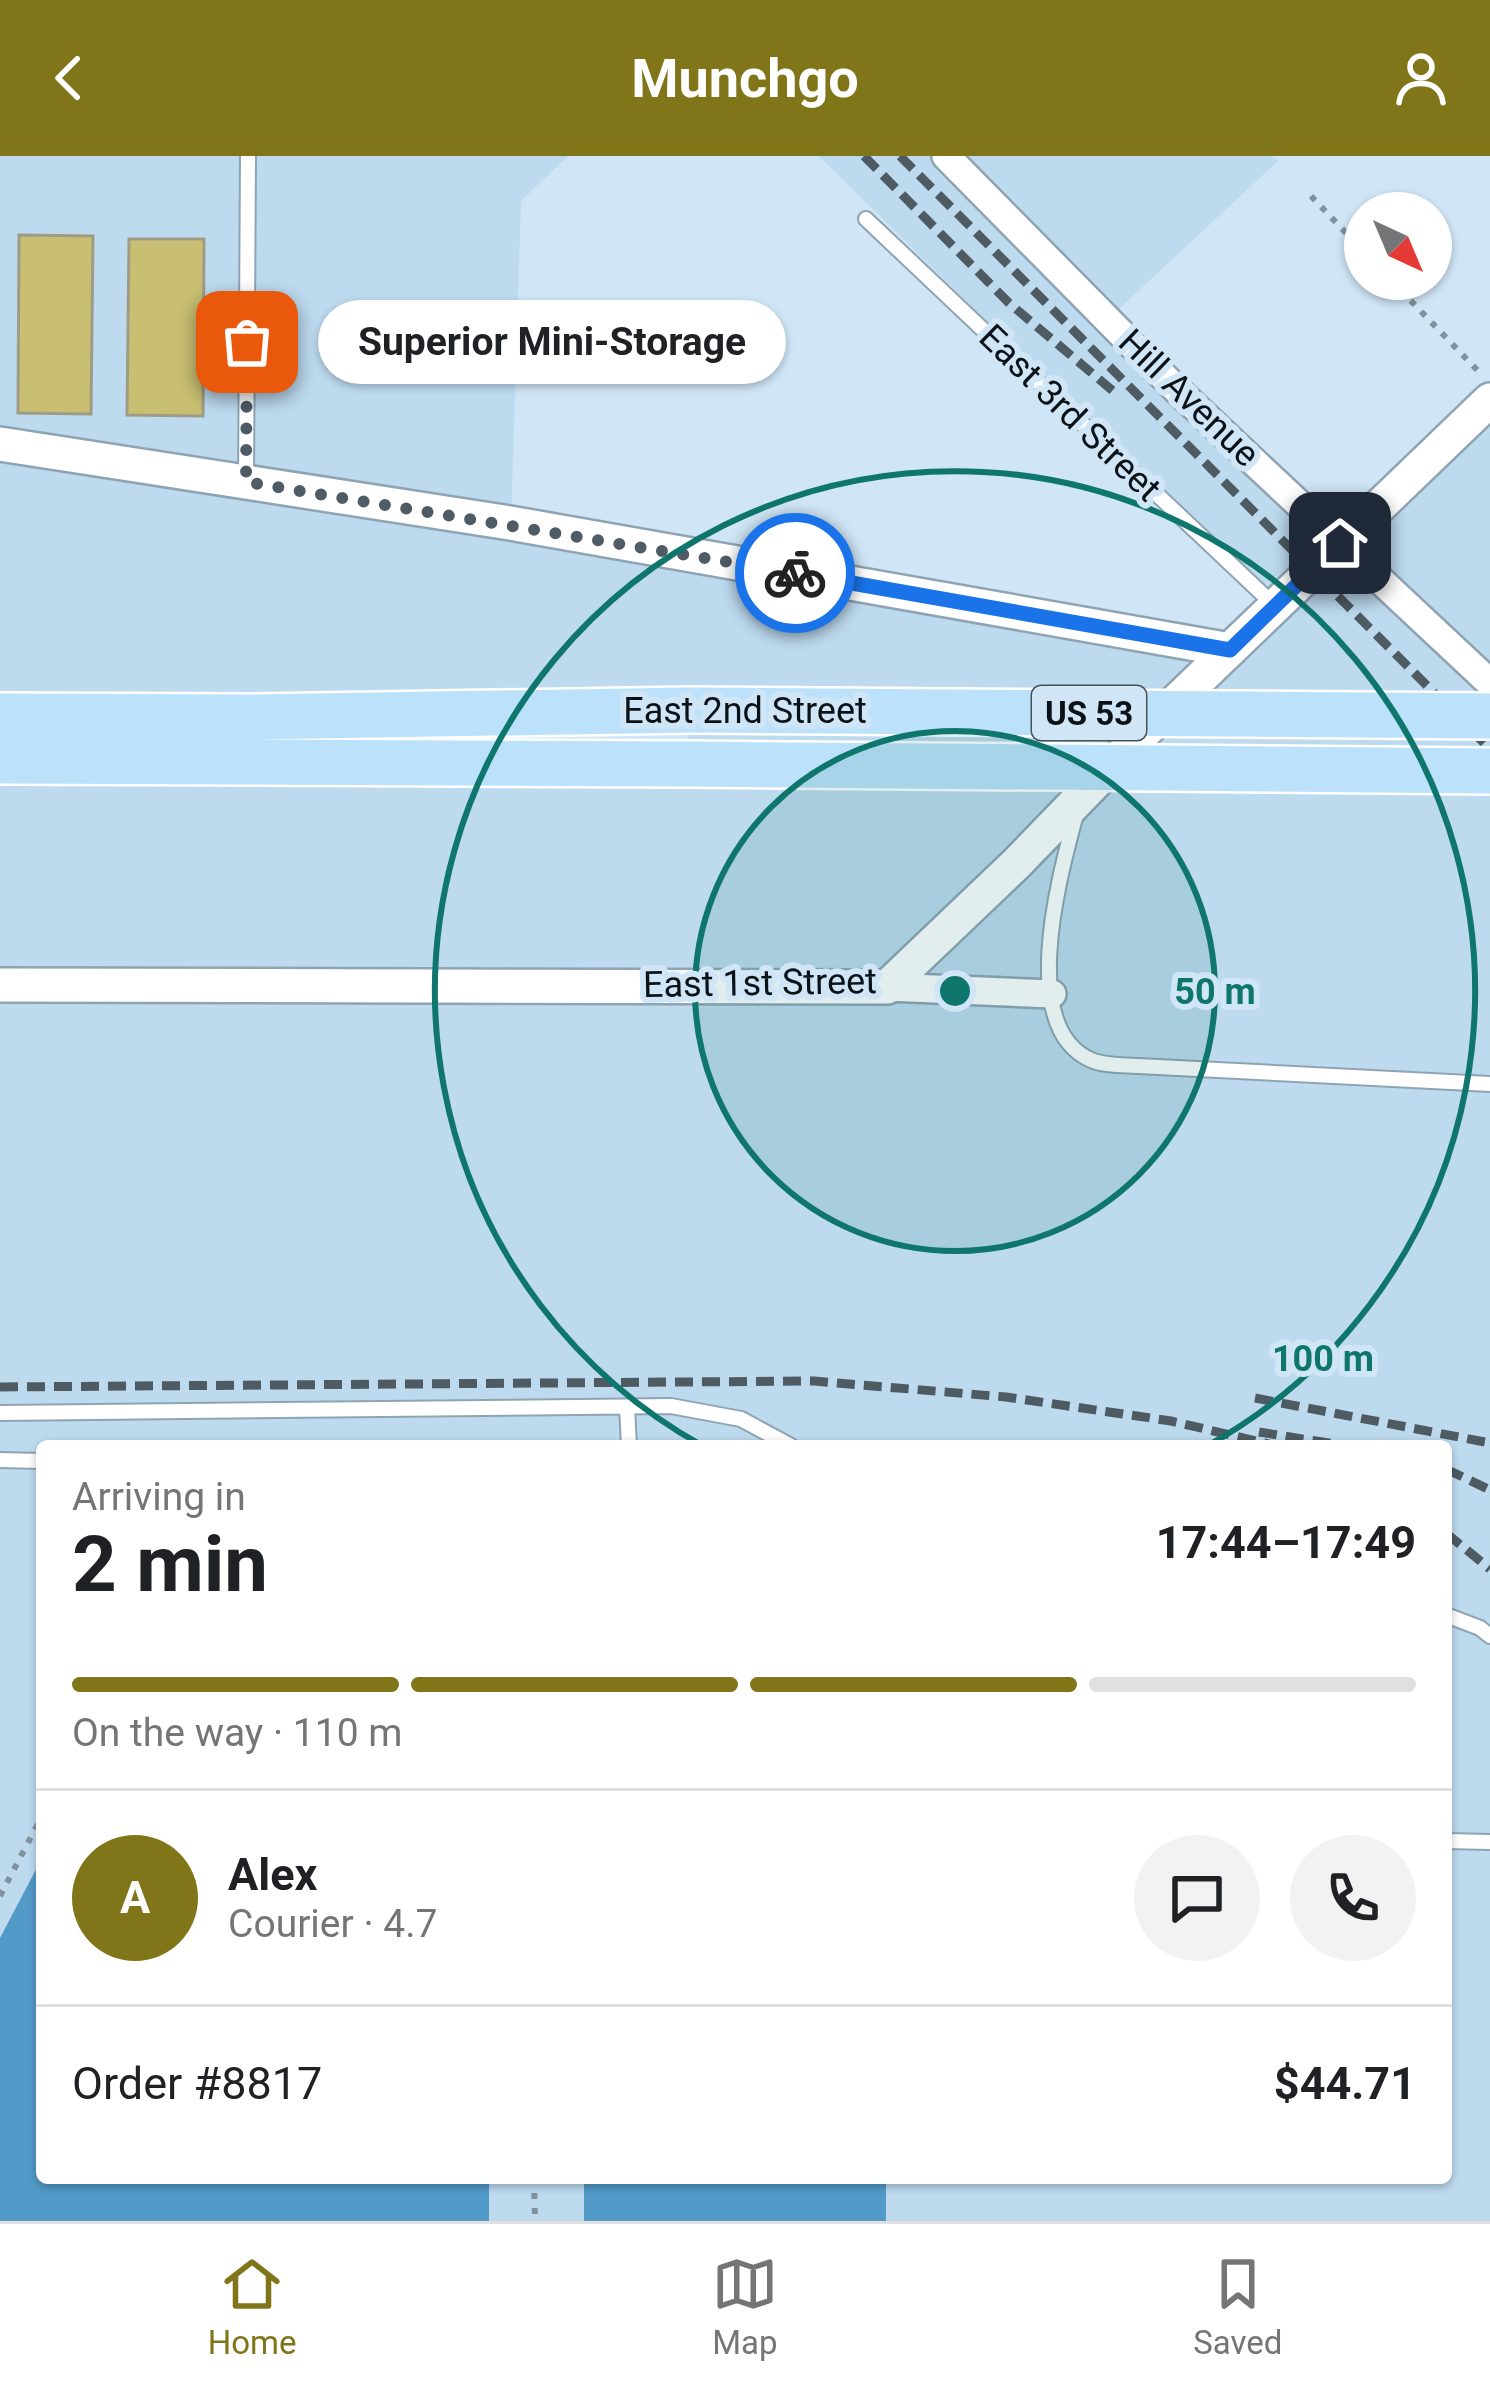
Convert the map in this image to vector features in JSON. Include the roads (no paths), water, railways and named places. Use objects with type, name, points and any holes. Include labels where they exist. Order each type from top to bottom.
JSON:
[{"type":"highway","name":"East 2nd Street","points":[[0,716],[688,710],[1490,716]]},
{"type":"highway","name":"East 2nd Street","points":[[0,761],[1490,771]]},
{"type":"street","name":"Hill Avenue","points":[[946,156],[1175,388],[1490,683]]},
{"type":"street","name":"East 1st Street","points":[[0,985],[887,987],[1490,400]]},
{"type":"street","points":[[0,444],[511,523],[1230,650]]},
{"type":"street","points":[[887,987],[1052,994]]},
{"type":"lane","points":[[246,482],[248,156]]},
{"type":"lane","name":"East 3rd Street","points":[[866,219],[1275,606]]},
{"type":"lane","points":[[1080,798],[1052,915],[1052,994],[1066,1037],[1087,1058],[1101,1063],[1490,1084]]},
{"type":"lane","points":[[0,1413],[671,1406],[728,1415],[782,1440]]},
{"type":"lane","points":[[627,1407],[629,1440]]},
{"type":"lane","points":[[0,1460],[36,1462]]},
{"type":"lane","points":[[1452,1617],[1490,1636]]},
{"type":"lane","points":[[1452,1841],[1490,1842]]},
{"type":"water","points":[[36,1869],[36,2184],[489,2184],[489,2221],[0,2221],[0,1938]]},
{"type":"water","points":[[584,2184],[886,2184],[886,2221],[584,2221]]},
{"type":"railway","points":[[864,156],[1009,303],[1113,391]]},
{"type":"railway","points":[[900,156],[1490,749]]},
{"type":"railway","points":[[0,1387],[814,1381],[1006,1397],[1171,1421],[1252,1440]]},
{"type":"railway","points":[[1255,1398],[1490,1443]]},
{"type":"railway","points":[[1259,1432],[1309,1440]]},
{"type":"railway","points":[[1452,1472],[1490,1490]]},
{"type":"railway","points":[[1452,1538],[1490,1569]]},
{"type":"place","name":"Superior Mini-Storage","points":[[247,342]]}]
